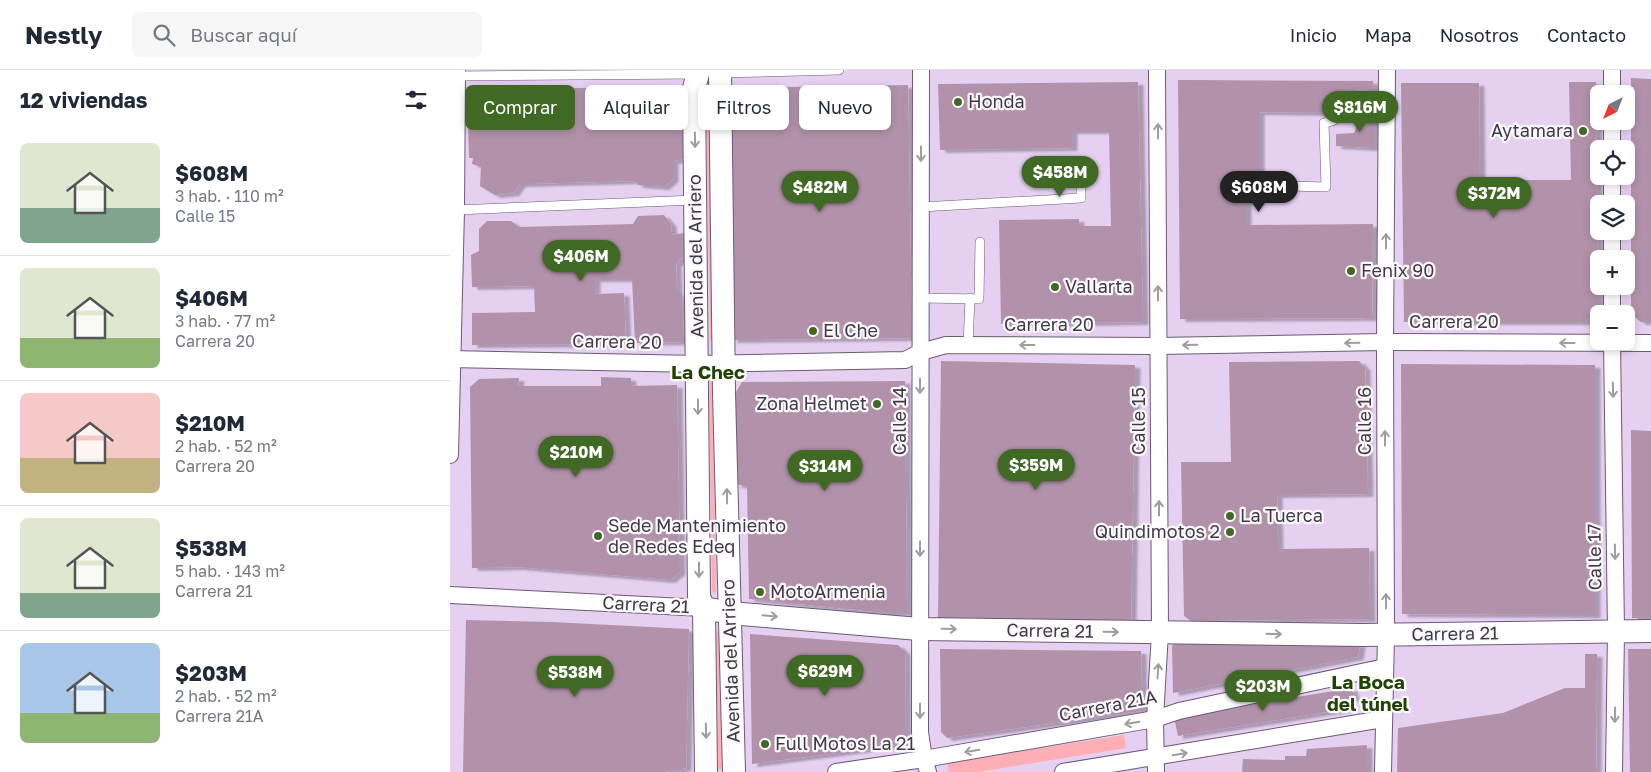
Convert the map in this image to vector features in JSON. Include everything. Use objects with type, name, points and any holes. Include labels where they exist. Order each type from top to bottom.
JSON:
[{"type":"street","name":"Calle 14","points":[[921,70],[919,629],[920,732],[926,766]]},
{"type":"street","name":"Calle 15","points":[[1156,765],[1155,719],[1160,632],[1157,70]]},
{"type":"street","name":"Calle 16","points":[[1383,772],[1386,635],[1385,342],[1387,70]]},
{"type":"street","points":[[1612,70],[1612,85]]},
{"type":"street","name":"Avenida del Arriero","points":[[706,772],[704,608],[699,597],[694,88],[709,72]]},
{"type":"street","name":"Avenida del Arriero","points":[[709,72],[724,364],[734,772]]},
{"type":"street","points":[[450,455],[456,210],[454,74]]},
{"type":"street","name":"Carrera 20","points":[[451,359],[724,364],[906,360],[920,352],[946,346],[968,345],[1158,346],[1385,342],[1590,342]]},
{"type":"street","name":"Carrera 20","points":[[1635,343],[1651,343]]},
{"type":"street","name":"Calle 17","points":[[1612,350],[1616,631],[1614,772]]},
{"type":"street","name":"Carrera 21","points":[[450,595],[704,608],[730,613],[919,629],[1386,635],[1651,631]]},
{"type":"street","name":"Carrera 21A","points":[[836,772],[926,766],[1155,719],[1179,711],[1385,667]]},
{"type":"street","points":[[1062,772],[1156,765],[1383,719]]},
{"type":"lane","points":[[454,74],[839,70]]},
{"type":"lane","points":[[1287,186],[1326,187],[1324,123],[1343,115],[1349,104],[1354,100],[1374,99],[1387,95]]},
{"type":"lane","points":[[921,207],[1081,198],[1081,166]]},
{"type":"lane","points":[[456,210],[696,200]]},
{"type":"lane","points":[[921,298],[979,299],[980,242]]},
{"type":"lane","points":[[968,345],[970,298]]},
{"type":"shaded area","points":[[706,130],[710,130],[714,340],[710,340]]},
{"type":"shaded area","points":[[709,378],[713,378],[716,592],[712,593]]},
{"type":"shaded area","points":[[716,631],[720,631],[722,769],[718,769]]},
{"type":"shaded area","points":[[1124,735],[1126,748],[978,772],[949,772],[947,763]]},
{"type":"building","points":[[1631,78],[1651,79],[1651,322],[1641,322],[1635,317],[1635,305],[1631,305],[1631,295],[1635,295],[1635,250],[1631,250],[1631,240],[1635,240],[1635,195],[1631,195],[1631,185],[1635,185],[1635,140],[1631,140],[1631,130],[1635,130],[1635,85],[1631,85]]},
{"type":"building","points":[[1178,80],[1373,81],[1374,90],[1354,89],[1354,95],[1348,96],[1335,113],[1259,112],[1259,202],[1246,202],[1246,225],[1373,224],[1372,318],[1180,319]]},
{"type":"building","points":[[1138,82],[1143,322],[1001,324],[999,220],[1079,219],[1079,226],[1111,226],[1109,131],[1072,131],[1072,148],[940,150],[938,84]]},
{"type":"building","points":[[1569,82],[1596,82],[1596,85],[1590,85],[1590,130],[1596,130],[1597,140],[1590,140],[1590,185],[1597,185],[1597,195],[1590,195],[1590,240],[1597,240],[1597,250],[1590,250],[1590,295],[1598,295],[1598,305],[1590,305],[1590,318],[1585,322],[1404,322],[1401,83],[1479,83],[1480,194],[1498,194],[1498,180],[1571,180]]},
{"type":"building","points":[[891,85],[908,85],[912,338],[732,340],[728,130],[789,130],[789,87],[799,87],[799,130],[891,130]]},
{"type":"building","points":[[575,88],[585,88],[585,130],[683,130],[683,159],[673,161],[673,179],[664,187],[638,185],[635,181],[520,184],[514,193],[495,195],[480,186],[481,167],[472,164],[473,158],[469,158],[468,130],[575,130]]},
{"type":"building","points":[[1374,110],[1374,148],[1336,146],[1336,134],[1354,133],[1359,121],[1358,111]]},
{"type":"building","points":[[664,215],[671,224],[672,235],[684,233],[684,255],[676,264],[677,293],[682,293],[684,342],[635,343],[632,279],[595,279],[595,294],[624,293],[626,344],[472,345],[472,313],[535,312],[534,286],[472,287],[471,255],[479,251],[479,229],[487,221],[511,221],[519,227],[633,224],[638,216]]},
{"type":"building","points":[[941,361],[1135,365],[1131,622],[938,618]]},
{"type":"building","points":[[1359,361],[1365,368],[1368,494],[1277,495],[1278,549],[1369,548],[1370,619],[1191,621],[1184,616],[1181,462],[1231,462],[1229,362]]},
{"type":"building","points":[[1401,364],[1595,365],[1595,615],[1402,614]]},
{"type":"building","points":[[601,377],[631,378],[631,386],[677,385],[680,572],[670,580],[518,567],[472,568],[470,387],[479,379],[519,378],[518,386],[601,386]]},
{"type":"building","points":[[905,381],[907,613],[887,613],[749,599],[747,485],[736,485],[736,392],[742,382]]},
{"type":"building","points":[[1631,430],[1651,431],[1651,618],[1632,618]]},
{"type":"building","points":[[466,620],[689,629],[686,768],[665,772],[463,772]]},
{"type":"building","points":[[750,634],[898,645],[905,652],[906,744],[752,764]]},
{"type":"building","points":[[1177,640],[1360,644],[1358,657],[1173,693],[1172,646]]},
{"type":"building","points":[[940,649],[1141,651],[1142,711],[947,738],[941,732]]},
{"type":"building","points":[[1628,649],[1651,649],[1651,772],[1630,772]]},
{"type":"building","points":[[1585,654],[1597,654],[1596,772],[1397,772],[1398,728],[1503,713],[1565,688],[1585,688]]},
{"type":"building","points":[[1352,688],[1354,698],[1343,700],[1345,709],[1178,736],[1174,717]]},
{"type":"building","points":[[1367,745],[1367,772],[1242,772],[1243,759],[1285,760],[1285,756],[1306,756],[1307,749]]},
{"type":"place","name":"Honda","points":[[958,102]]},
{"type":"place","name":"Aytamara","points":[[1583,131]]},
{"type":"place","name":"Fenix 90","points":[[1351,271]]},
{"type":"place","name":"Vallarta","points":[[1055,287]]},
{"type":"place","name":"El Che","points":[[813,331]]},
{"type":"place","name":"Zona Helmet","points":[[877,404]]},
{"type":"place","name":"La Tuerca","points":[[1230,516]]},
{"type":"place","name":"Quindimotos 2","points":[[1230,532]]},
{"type":"place","name":"Sede Mantenimiento de Redes Edeq","points":[[598,536]]},
{"type":"place","name":"MotoArmenia","points":[[760,592]]},
{"type":"place","name":"Full Motos La 21","points":[[765,744]]},
{"type":"district","name":"La Chec","points":[[708,372]]},
{"type":"district","name":"La Boca del túnel","points":[[1368,693]]}]
